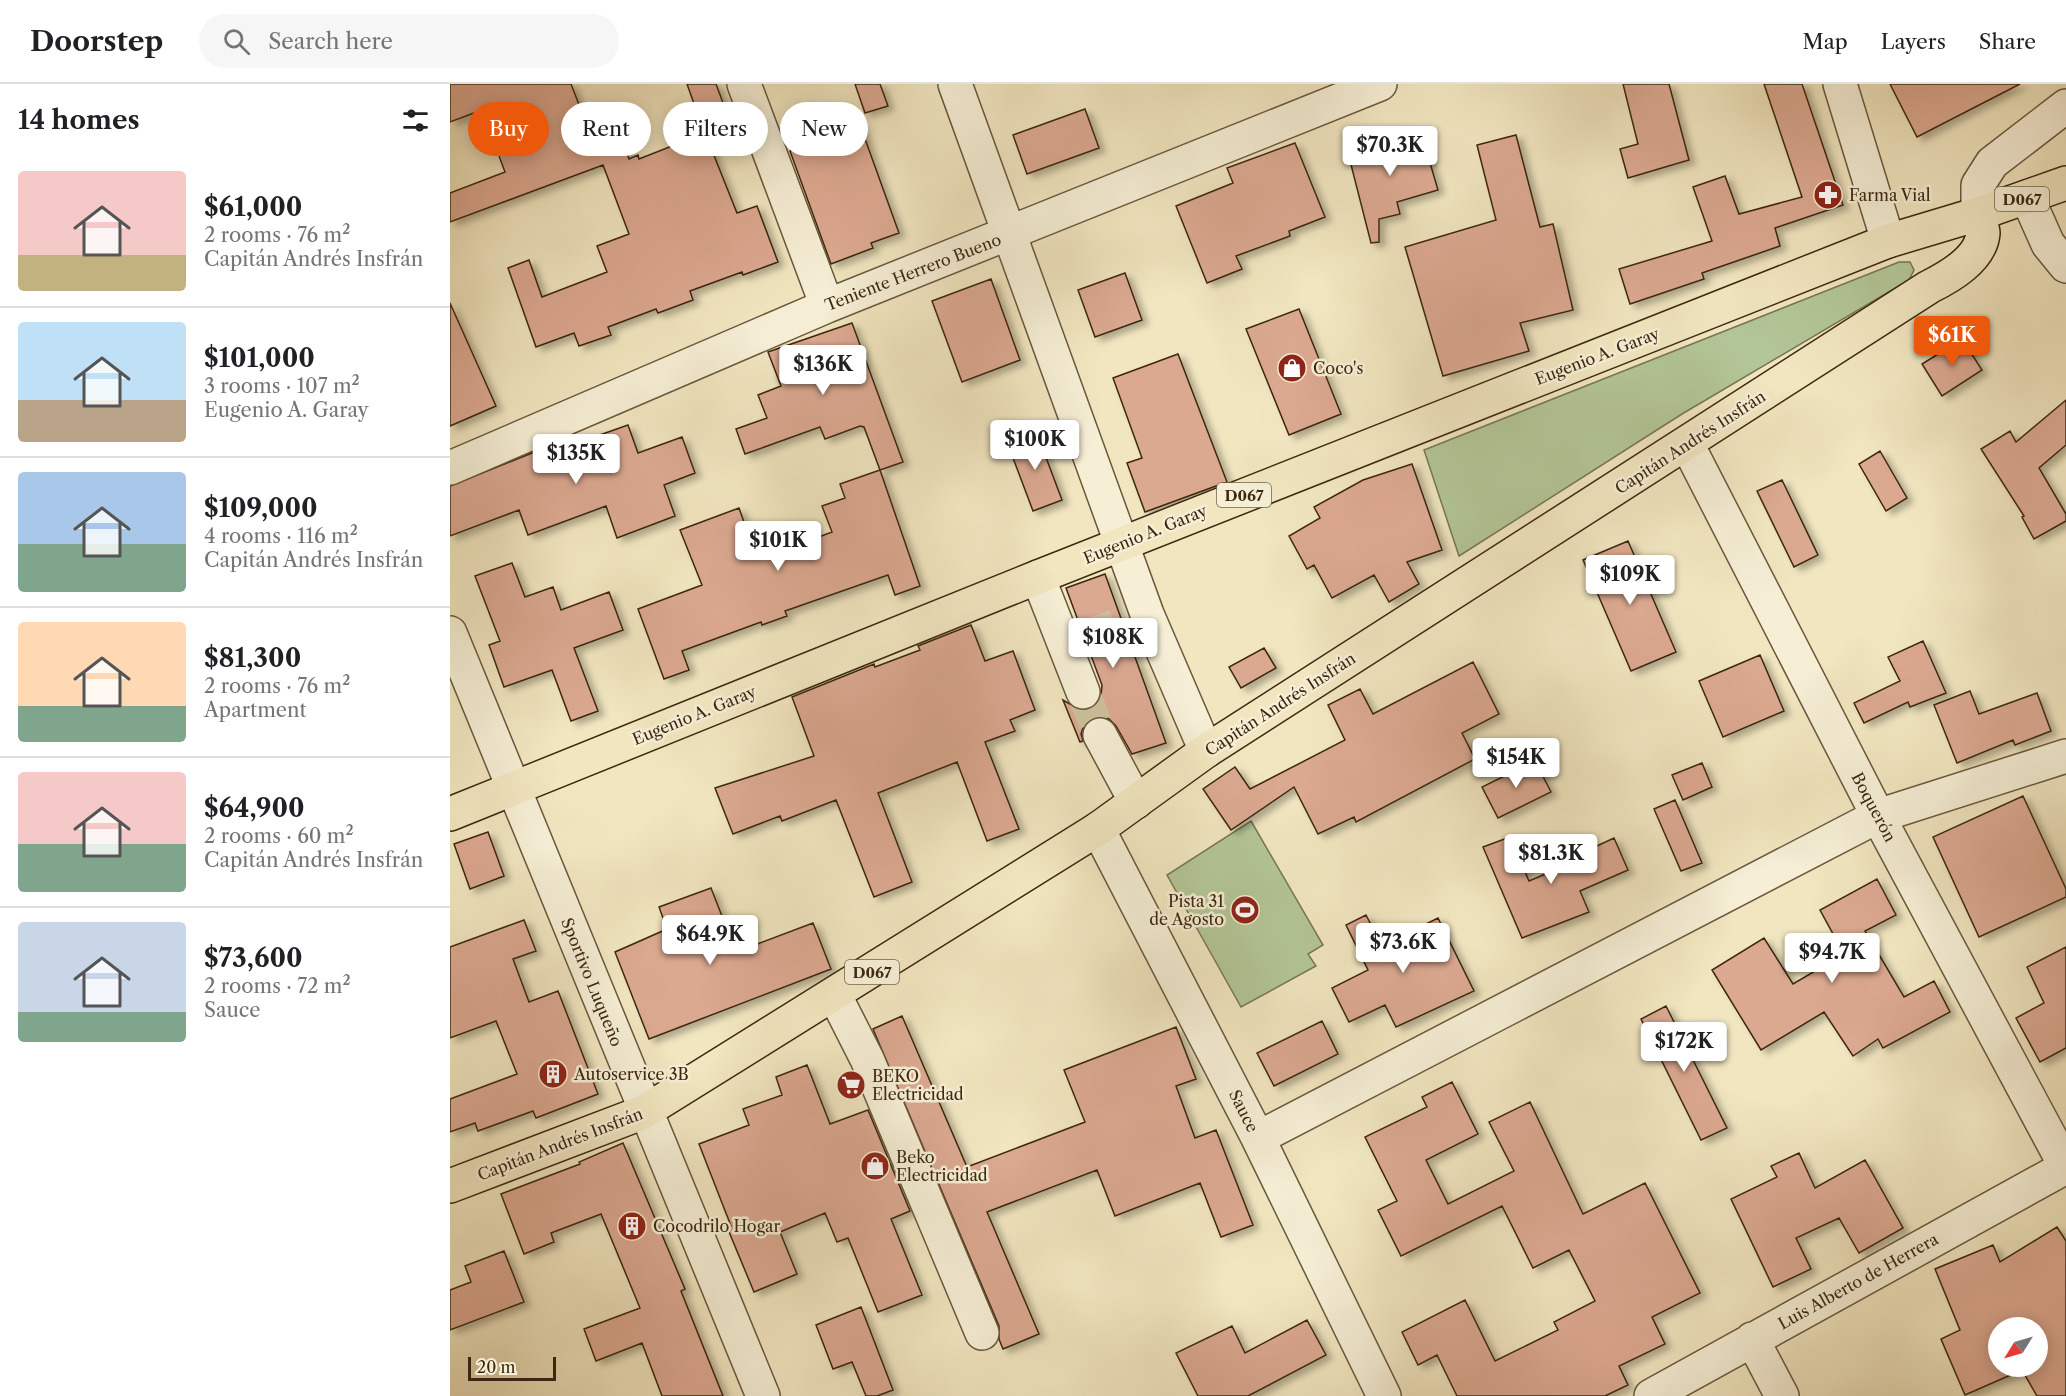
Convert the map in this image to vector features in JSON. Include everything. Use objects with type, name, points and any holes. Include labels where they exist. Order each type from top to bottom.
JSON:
[{"type":"main road","name":"D067","points":[[1978,214],[2066,183]]},
{"type":"main road","name":"Eugenio A. Garay","points":[[450,814],[1038,576],[1888,241],[1978,214]]},
{"type":"main road","name":"Capitán Andrés Insfrán","points":[[450,1186],[644,1113],[1098,830],[1206,751],[1929,287],[1953,276],[1971,259],[1983,234],[1978,214]]},
{"type":"street","points":[[744,84],[827,306]]},
{"type":"street","points":[[956,84],[1122,543],[1135,619],[1206,751]]},
{"type":"street","name":"Teniente Herrero Bueno","points":[[450,468],[827,306],[1380,84]]},
{"type":"street","points":[[1840,84],[1888,241]]},
{"type":"street","points":[[1978,214],[1978,185],[1992,163],[2066,106]]},
{"type":"street","points":[[2027,197],[2060,249]]},
{"type":"street","name":"Boquerón","points":[[1687,444],[1878,816],[2066,1167]]},
{"type":"street","points":[[1038,576],[1074,640],[1083,692]]},
{"type":"street","name":"Sportivo Luqueño","points":[[450,633],[644,1113],[763,1396]]},
{"type":"street","points":[[1100,735],[1136,802]]},
{"type":"street","points":[[1258,1138],[1878,816],[2066,756]]},
{"type":"street","name":"Sauce","points":[[1098,830],[1258,1138],[1384,1396]]},
{"type":"street","points":[[835,996],[867,1059],[982,1333]]},
{"type":"street","name":"Luis Alberto de Herrera","points":[[1651,1396],[2066,1167]]},
{"type":"street","points":[[1752,1339],[1782,1396]]},
{"type":"green space","points":[[1899,262],[1910,262],[1914,270],[1909,280],[1682,414],[1459,556],[1424,450]]},
{"type":"green space","name":"Pista 31 de Agosto","points":[[1251,821],[1323,945],[1308,954],[1316,966],[1241,1007],[1167,875]]},
{"type":"building","points":[[450,84],[571,84],[578,102],[561,102],[561,156],[628,156],[629,159],[638,156],[639,159],[663,150],[663,156],[714,156],[737,213],[757,206],[778,262],[690,291],[693,300],[658,313],[656,309],[608,327],[611,335],[579,346],[574,333],[536,347],[508,268],[529,260],[542,297],[607,272],[597,246],[629,234],[603,165],[450,222],[450,193],[505,172],[499,156],[549,156],[549,102],[468,102],[468,115],[450,122]]},
{"type":"building","points":[[687,84],[716,84],[723,102],[693,102]]},
{"type":"building","points":[[855,84],[880,84],[888,106],[868,112],[868,102],[861,102]]},
{"type":"building","points":[[1623,84],[1669,84],[1689,160],[1628,178],[1620,149],[1638,144]]},
{"type":"building","points":[[1764,84],[1802,84],[1843,205],[1775,228],[1780,246],[1702,273],[1704,279],[1630,304],[1619,269],[1712,241],[1693,187],[1725,176],[1739,214],[1802,197]]},
{"type":"building","points":[[1890,84],[2020,84],[1917,137]]},
{"type":"building","points":[[1085,109],[1099,148],[1027,174],[1013,135]]},
{"type":"building","points":[[1421,132],[1438,190],[1397,202],[1400,214],[1379,219],[1379,242],[1371,243],[1347,149]]},
{"type":"building","points":[[1516,135],[1540,227],[1553,224],[1573,310],[1520,323],[1529,351],[1443,376],[1405,247],[1496,220],[1477,145]]},
{"type":"building","points":[[1295,143],[1325,217],[1289,231],[1290,236],[1236,256],[1242,269],[1207,283],[1176,206],[1233,183],[1227,168]]},
{"type":"building","points":[[868,147],[899,233],[871,243],[873,248],[831,264],[792,156],[868,156]]},
{"type":"building","points":[[1125,273],[1142,320],[1095,337],[1078,290]]},
{"type":"building","points":[[991,279],[1020,360],[962,382],[932,301]]},
{"type":"building","points":[[450,303],[496,406],[450,426]]},
{"type":"building","name":"Coco's","points":[[1299,309],[1341,414],[1289,435],[1246,329]]},
{"type":"building","points":[[852,323],[903,462],[880,470],[864,427],[860,426],[825,439],[820,427],[745,454],[736,429],[767,418],[758,395],[781,386],[768,352]]},
{"type":"building","points":[[1962,339],[1982,370],[1942,396],[1922,364]]},
{"type":"building","points":[[1178,354],[1227,482],[1145,512],[1127,463],[1142,458],[1113,378]]},
{"type":"building","points":[[2066,400],[2066,445],[2039,468],[2066,514],[2066,521],[2034,539],[2022,517],[2024,516],[1981,449],[2010,431],[2016,442]]},
{"type":"building","points":[[628,425],[638,453],[682,437],[695,473],[664,485],[675,516],[617,538],[606,506],[528,535],[519,510],[450,536],[450,486],[532,453],[562,443],[563,448]]},
{"type":"building","points":[[1036,431],[1062,500],[1033,511],[1007,442]]},
{"type":"building","points":[[1880,451],[1907,498],[1886,511],[1859,464]]},
{"type":"building","points":[[1412,464],[1442,550],[1407,562],[1419,584],[1389,602],[1374,575],[1332,598],[1314,565],[1307,569],[1289,536],[1320,518],[1314,507],[1363,480]]},
{"type":"building","points":[[880,470],[920,586],[895,595],[888,575],[785,611],[787,616],[762,625],[761,622],[682,651],[689,670],[664,679],[638,609],[702,585],[680,530],[739,508],[757,559],[765,557],[832,532],[822,506],[845,498],[840,484]]},
{"type":"building","points":[[1782,480],[1818,555],[1794,567],[1757,491]]},
{"type":"building","points":[[1628,541],[1676,652],[1631,671],[1583,560]]},
{"type":"building","points":[[512,563],[525,597],[553,587],[561,610],[609,592],[623,630],[574,648],[598,711],[571,721],[552,670],[504,687],[489,645],[500,641],[475,576]]},
{"type":"building","points":[[1105,574],[1166,743],[1132,754],[1116,726],[1109,719],[1101,716],[1092,718],[1084,725],[1081,734],[1083,741],[1080,742],[1063,700],[1080,710],[1089,710],[1097,704],[1101,695],[1102,685],[1066,588]]},
{"type":"building","points":[[971,625],[985,661],[1013,651],[1035,710],[1010,720],[1015,731],[985,742],[1019,829],[987,841],[957,762],[878,793],[912,882],[874,897],[836,800],[782,821],[780,816],[733,834],[715,788],[814,756],[792,697],[874,664],[875,667],[920,650],[918,646]]},
{"type":"building","points":[[1923,641],[1946,693],[1910,707],[1908,702],[1864,723],[1854,703],[1900,681],[1888,657]]},
{"type":"building","points":[[1264,648],[1276,668],[1241,688],[1229,667]]},
{"type":"building","points":[[1760,655],[1784,711],[1723,737],[1699,681]]},
{"type":"building","points":[[1473,662],[1499,714],[1462,733],[1475,759],[1356,822],[1354,817],[1318,834],[1294,787],[1231,830],[1203,789],[1235,767],[1250,789],[1345,740],[1328,705],[1360,689],[1373,714]]},
{"type":"building","points":[[1970,691],[1979,714],[2037,693],[2051,731],[2015,745],[2013,740],[1957,763],[1934,705]]},
{"type":"building","points":[[1535,761],[1551,792],[1498,818],[1482,787]]},
{"type":"building","points":[[1702,763],[1712,787],[1683,800],[1672,775]]},
{"type":"building","points":[[2023,796],[2066,889],[2066,897],[1979,937],[1933,837]]},
{"type":"building","points":[[1675,800],[1702,863],[1681,871],[1654,809]]},
{"type":"building","points":[[488,832],[504,876],[470,889],[454,844]]},
{"type":"building","points":[[1510,837],[1529,881],[1588,856],[1586,851],[1614,838],[1628,870],[1580,891],[1589,912],[1522,938],[1483,847]]},
{"type":"building","points":[[1877,879],[1896,915],[1865,931],[1904,997],[1934,981],[1950,1012],[1883,1048],[1878,1039],[1853,1056],[1824,1012],[1761,1050],[1712,970],[1764,938],[1793,984],[1844,954],[1820,910]]},
{"type":"building","points":[[711,888],[736,952],[813,923],[831,969],[649,1039],[615,952],[667,929],[659,907]]},
{"type":"building","points":[[1366,915],[1382,946],[1438,918],[1474,991],[1396,1027],[1385,1005],[1349,1022],[1332,988],[1368,970],[1346,925]]},
{"type":"building","points":[[524,920],[536,951],[513,959],[529,1002],[558,991],[598,1094],[536,1118],[533,1111],[478,1131],[475,1123],[450,1132],[450,1099],[517,1074],[496,1021],[450,1038],[450,947]]},
{"type":"building","points":[[2066,947],[2066,1048],[2040,1062],[2016,1018],[2044,1003],[2027,967]]},
{"type":"building","points":[[1666,1006],[1727,1128],[1701,1140],[1641,1019]]},
{"type":"building","points":[[902,1016],[967,1167],[1085,1122],[1064,1070],[1176,1027],[1196,1079],[1176,1086],[1195,1138],[1216,1130],[1253,1225],[1221,1237],[1200,1183],[1115,1216],[1097,1170],[987,1212],[1039,1334],[1003,1349],[999,1339],[999,1326],[873,1029]]},
{"type":"building","points":[[1322,1021],[1338,1054],[1274,1086],[1257,1053]]},
{"type":"building","points":[[807,1065],[830,1124],[868,1110],[910,1211],[891,1219],[922,1295],[878,1312],[848,1238],[837,1242],[825,1213],[780,1232],[797,1274],[754,1292],[727,1227],[731,1226],[699,1144],[749,1125],[743,1109],[782,1095],[776,1077]]},
{"type":"building","points":[[1452,1082],[1478,1134],[1426,1160],[1448,1204],[1514,1171],[1489,1122],[1530,1102],[1583,1214],[1645,1183],[1700,1293],[1652,1317],[1665,1344],[1619,1366],[1628,1385],[1605,1396],[1457,1396],[1437,1355],[1418,1365],[1402,1332],[1465,1300],[1495,1361],[1558,1330],[1554,1322],[1595,1301],[1569,1250],[1533,1268],[1502,1206],[1401,1256],[1378,1210],[1397,1201],[1365,1137],[1427,1107],[1422,1097]]},
{"type":"building","points":[[623,1143],[685,1289],[681,1291],[723,1396],[662,1396],[642,1343],[596,1361],[584,1329],[640,1308],[601,1214],[551,1233],[554,1242],[524,1254],[501,1194],[580,1164],[579,1162]]},
{"type":"building","points":[[1799,1153],[1815,1188],[1865,1160],[1903,1228],[1859,1253],[1839,1218],[1796,1238],[1811,1269],[1773,1287],[1731,1199],[1777,1177],[1771,1166]]},
{"type":"building","points":[[2057,1227],[2066,1241],[2066,1396],[2037,1396],[2026,1377],[2048,1377],[2048,1317],[1988,1317],[1988,1377],[2006,1377],[1965,1395],[1941,1339],[1960,1330],[1935,1269],[1993,1245],[2000,1262]]},
{"type":"building","points":[[504,1251],[524,1302],[450,1330],[450,1290],[471,1282],[465,1266]]},
{"type":"building","points":[[861,1307],[893,1390],[877,1396],[866,1396],[852,1362],[833,1369],[816,1325]]},
{"type":"building","points":[[1307,1320],[1326,1355],[1248,1396],[1198,1396],[1176,1353],[1232,1326],[1245,1353]]},
{"type":"tunnel","points":[[1084,637],[1123,623]]},
{"type":"tunnel","points":[[1083,692],[1100,735]]},
{"type":"place","name":"Farma Vial","points":[[1828,195]]},
{"type":"place","name":"Coco's","points":[[1292,368]]},
{"type":"place","name":"Pista 31 de Agosto","points":[[1245,910]]},
{"type":"place","name":"Autoservice 3B","points":[[553,1074]]},
{"type":"place","name":"BEKO Electricidad","points":[[851,1085]]},
{"type":"place","name":"Beko Electricidad","points":[[875,1166]]},
{"type":"place","name":"Cocodrilo Hogar","points":[[632,1226]]}]
